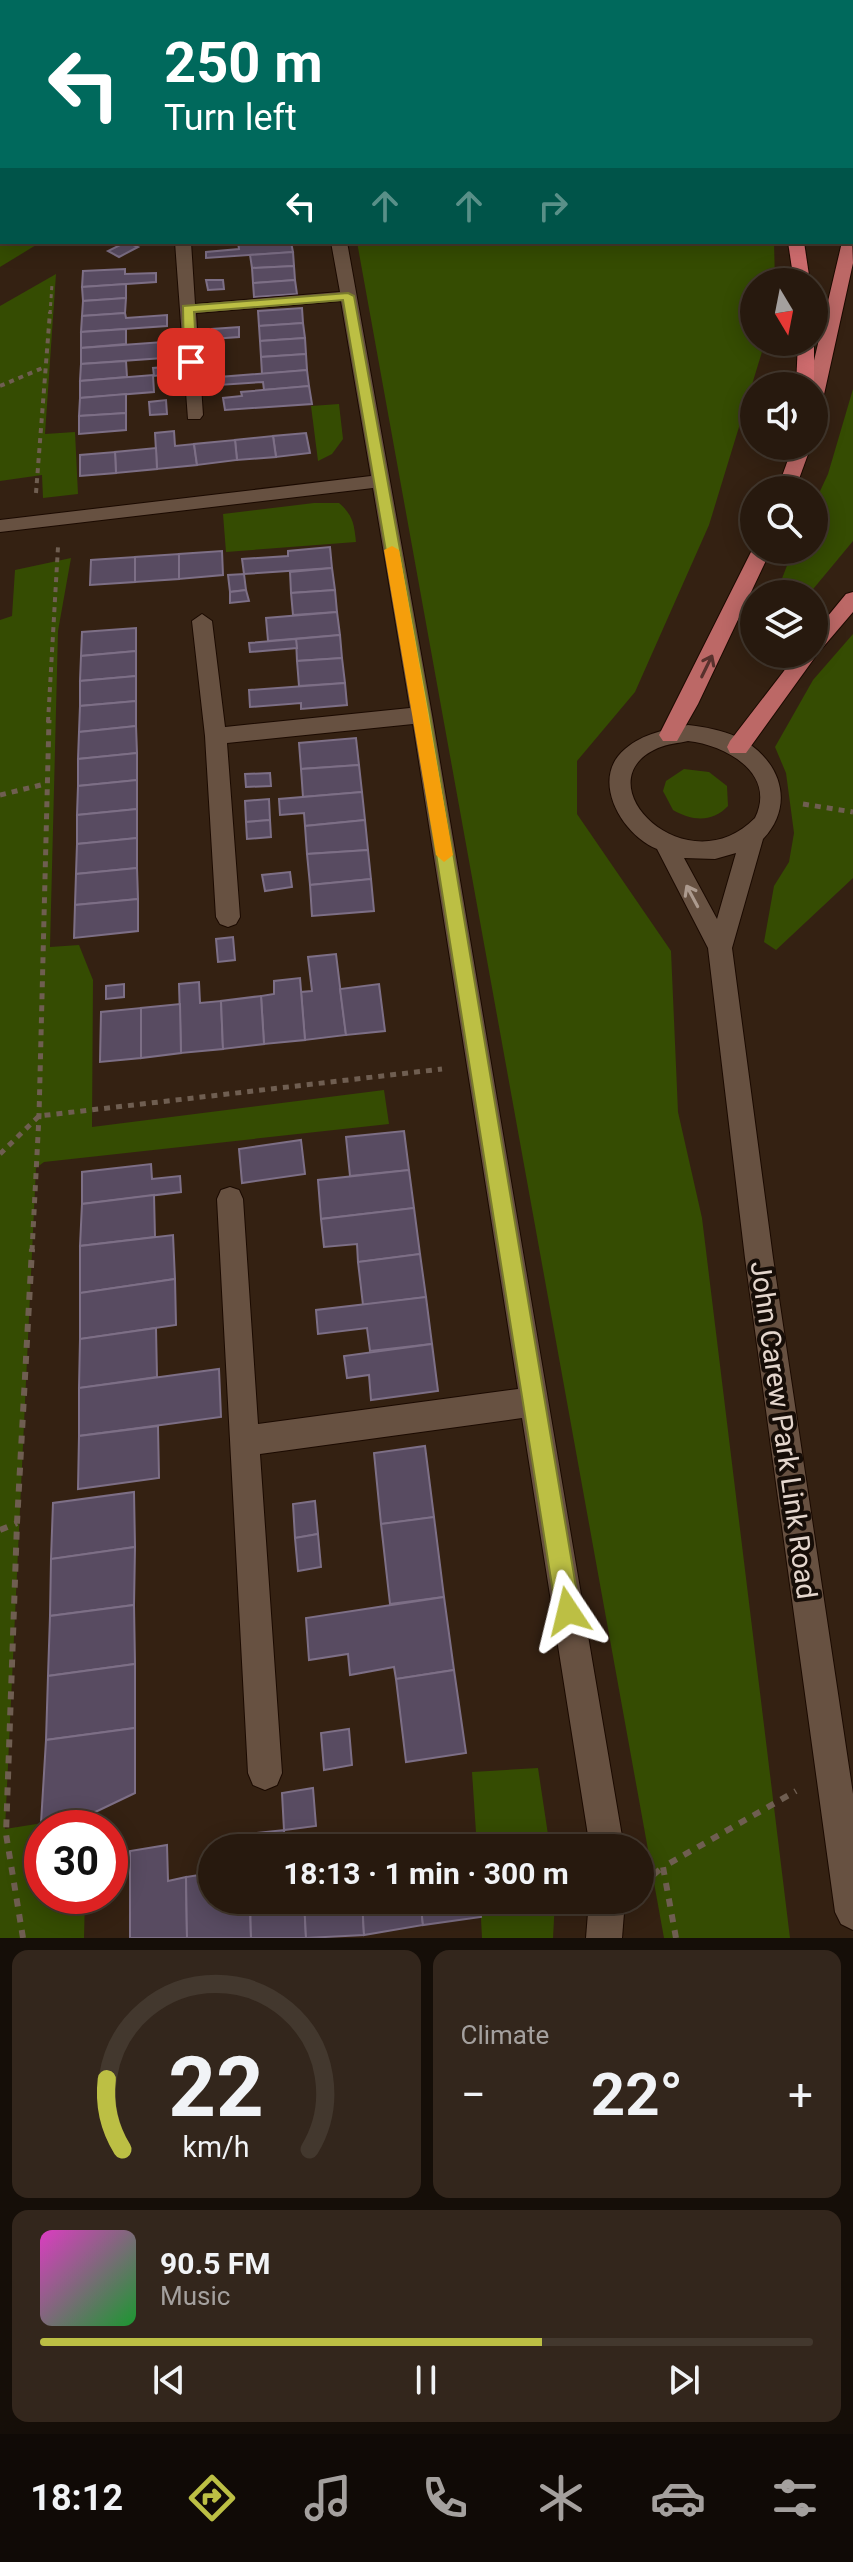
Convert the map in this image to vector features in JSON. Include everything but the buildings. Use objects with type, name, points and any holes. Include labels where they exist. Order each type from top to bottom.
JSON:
[{"type":"highway","points":[[796,244],[800,268]]},
{"type":"highway","points":[[820,372],[850,244]]},
{"type":"highway","points":[[670,735],[701,678],[754,564]]},
{"type":"highway","points":[[828,630],[853,599]]},
{"type":"highway","points":[[738,747],[797,668]]},
{"type":"street","points":[[183,244],[194,415]]},
{"type":"street","points":[[339,244],[422,715],[605,1834]]},
{"type":"street","points":[[188,309],[348,296]]},
{"type":"street","points":[[0,526],[380,481]]},
{"type":"street","points":[[202,621],[216,736],[228,917]]},
{"type":"street","points":[[216,736],[422,715]]},
{"type":"street","points":[[670,735],[705,735],[738,747],[757,762],[769,780],[773,800],[770,814],[752,837],[711,851],[687,850],[644,832],[629,817],[620,800],[618,782],[622,766],[634,751],[650,741],[670,735]]},
{"type":"street","name":"John Carew Park Link Road","points":[[720,948],[752,837]]},
{"type":"street","name":"John Carew Park Link Road","points":[[665,843],[720,948],[759,1258],[853,1912]]},
{"type":"street","points":[[230,1199],[265,1773]]},
{"type":"street","points":[[245,1441],[533,1402]]},
{"type":"street","points":[[604,1938],[606,1914]]},
{"type":"path","points":[[34,522],[52,284]]},
{"type":"path","points":[[0,386],[45,367]]},
{"type":"path","points":[[23,1938],[6,1834],[17,1523],[39,1116],[45,784],[59,518]]},
{"type":"path","points":[[0,795],[45,784]]},
{"type":"path","points":[[773,800],[853,812]]},
{"type":"path","points":[[0,1154],[39,1116],[479,1064]]},
{"type":"path","points":[[0,1530],[17,1523]]},
{"type":"path","points":[[654,1874],[832,1770]]},
{"type":"path","points":[[663,1867],[676,1938]]},
{"type":"green space","points":[[0,244],[38,244],[0,267]]},
{"type":"green space","points":[[357,244],[774,244],[775,268],[740,268],[740,356],[761,356],[756,372],[740,372],[740,424],[709,525],[635,692],[577,761],[577,814],[671,951],[678,1112],[702,1218],[790,1938],[664,1938],[654,1883],[654,1834],[645,1834]]},
{"type":"green space","points":[[56,274],[45,434],[75,432],[78,494],[43,498],[42,475],[0,481],[0,306]]},
{"type":"green space","points":[[853,389],[853,541],[821,580],[781,580],[788,564],[828,564],[828,474]]},
{"type":"green space","points":[[339,404],[343,439],[332,454],[318,461],[311,406]]},
{"type":"green space","points":[[339,503],[352,520],[356,542],[226,552],[223,514]]},
{"type":"green space","points":[[71,558],[58,631],[50,947],[79,945],[93,980],[92,1127],[384,1090],[389,1124],[44,1162],[36,1168],[5,1829],[24,1826],[24,1914],[85,1914],[84,1938],[0,1938],[0,620],[12,616],[15,570]]},
{"type":"green space","points":[[853,634],[853,878],[776,950],[764,942],[774,886],[789,862],[794,833],[786,773],[775,747],[813,680],[823,668],[828,668],[828,663]]},
{"type":"green space","points":[[684,769],[709,772],[727,786],[728,806],[709,818],[687,816],[673,810],[663,791],[666,781]]},
{"type":"green space","points":[[538,1768],[548,1834],[476,1834],[472,1772]]},
{"type":"green space","points":[[481,1914],[554,1914],[553,1938],[482,1938]]},
{"type":"slow traffic","points":[[392,550],[444,855]]},
{"type":"route","points":[[191,362],[188,309],[348,296],[422,715],[568,1611]]}]
